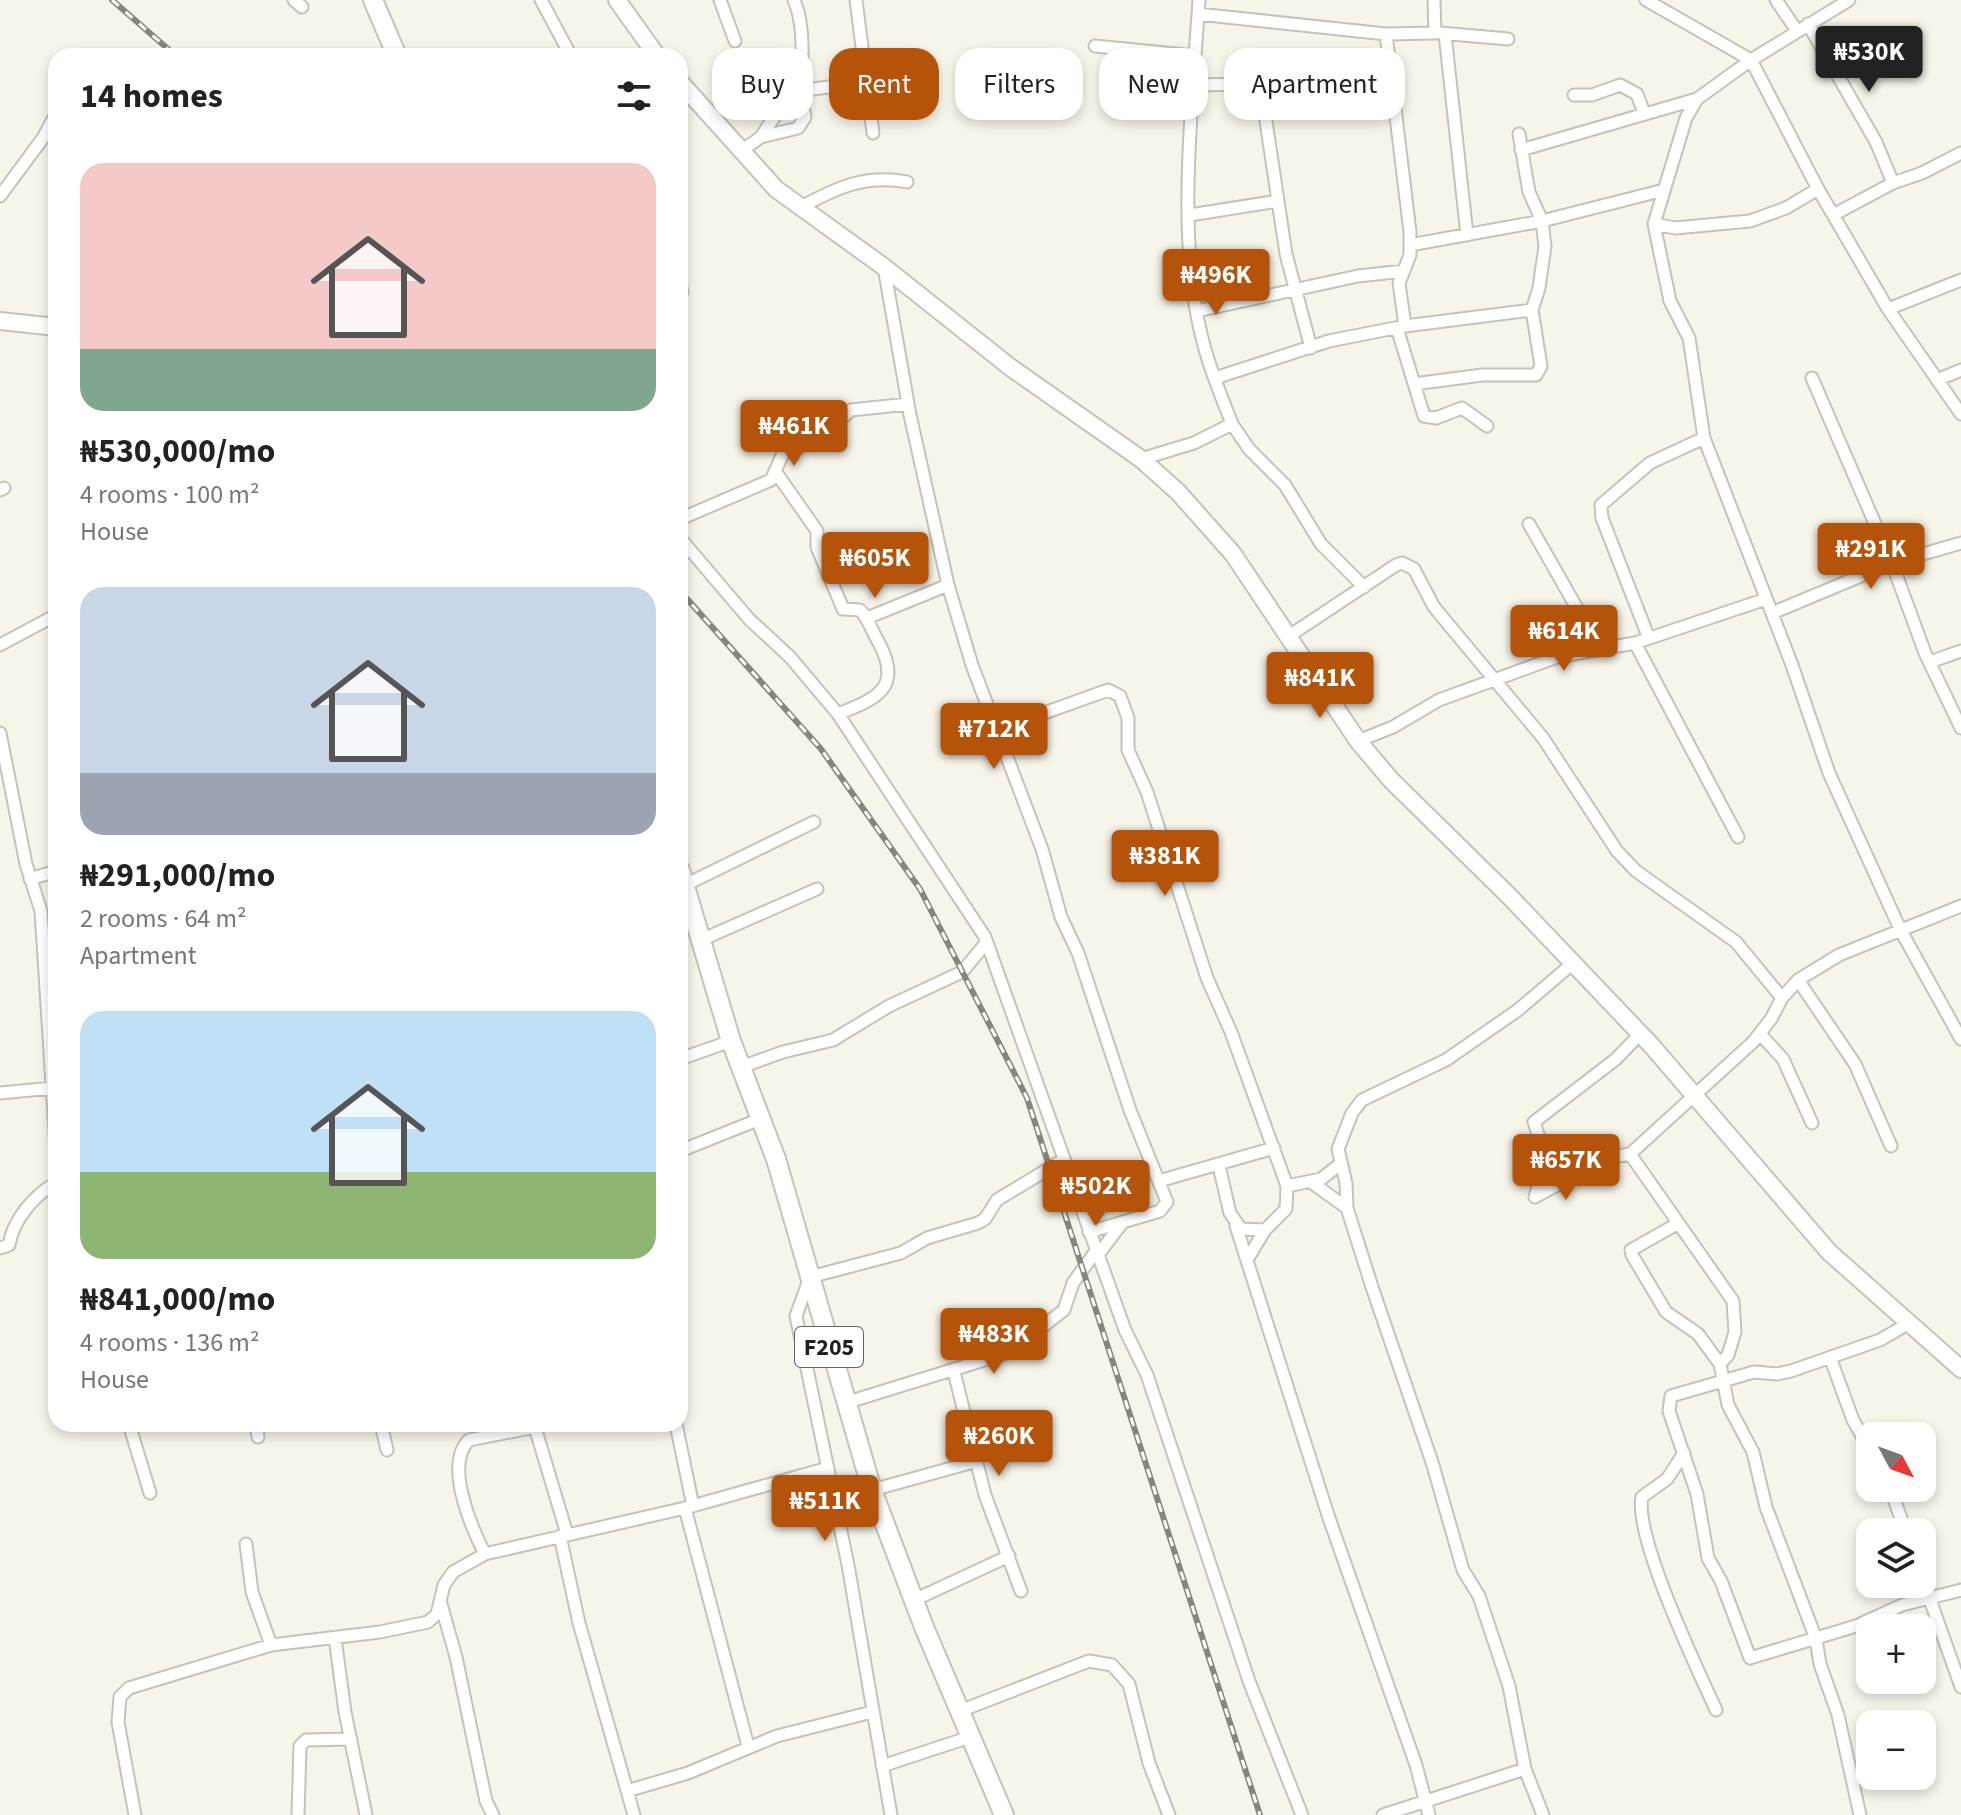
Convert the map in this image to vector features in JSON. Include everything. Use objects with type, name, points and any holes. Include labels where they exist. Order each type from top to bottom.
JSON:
[{"type":"main road","points":[[373,0],[392,48]]},
{"type":"main road","name":"F205","points":[[688,900],[731,1041],[760,1119],[810,1277],[871,1486],[998,1814]]},
{"type":"street","points":[[541,0],[567,48]]},
{"type":"street","points":[[617,0],[651,48]]},
{"type":"street","points":[[720,0],[735,41]]},
{"type":"street","points":[[794,0],[800,25],[800,48]]},
{"type":"street","points":[[856,0],[861,48]]},
{"type":"street","points":[[1196,48],[1199,0]]},
{"type":"street","points":[[1434,0],[1467,235]]},
{"type":"street","points":[[1646,0],[1751,60],[1818,189],[1888,309],[1961,414]]},
{"type":"street","points":[[1776,0],[1802,28],[1876,142],[1893,183]]},
{"type":"street","points":[[1521,150],[1697,99],[1842,2]]},
{"type":"street","points":[[1198,14],[1386,34],[1440,33],[1508,39]]},
{"type":"street","points":[[1386,34],[1410,245],[1399,293],[1401,327],[1414,384],[1424,416],[1436,418],[1462,408],[1487,426]]},
{"type":"street","points":[[1095,46],[1115,48]]},
{"type":"street","points":[[1208,85],[1251,84],[1261,88],[1295,290],[1311,348]]},
{"type":"street","points":[[1574,95],[1598,94],[1620,85],[1637,94],[1644,113]]},
{"type":"street","points":[[688,92],[759,174],[884,267],[1010,367],[1141,459],[1178,492],[1225,544],[1358,741],[1391,780],[1510,897],[1640,1034],[1829,1252],[1961,1369]]},
{"type":"street","points":[[1697,99],[1686,118],[1654,224],[1670,301],[1689,338],[1704,438],[1772,613],[1842,808],[1901,931],[1961,1039]]},
{"type":"street","points":[[761,137],[774,120]]},
{"type":"street","points":[[741,150],[761,137],[798,128],[803,120]]},
{"type":"street","points":[[871,120],[873,133]]},
{"type":"street","points":[[1192,120],[1190,215],[1197,311],[1215,378],[1232,424],[1249,449],[1285,485],[1321,544],[1364,587]]},
{"type":"street","points":[[0,196],[48,129]]},
{"type":"street","points":[[1414,384],[1482,375],[1536,375],[1541,366],[1532,310],[1543,270],[1545,246],[1542,221],[1529,192],[1519,134]]},
{"type":"street","points":[[1835,214],[1893,183],[1922,173],[1961,153]]},
{"type":"street","points":[[803,206],[843,185],[883,177],[907,182]]},
{"type":"street","points":[[1654,224],[1675,228],[1750,221],[1786,208],[1818,189]]},
{"type":"street","points":[[1410,245],[1542,221],[1664,190]]},
{"type":"street","points":[[1190,215],[1278,201]]},
{"type":"street","points":[[884,267],[908,404],[948,585],[997,730],[1038,837],[1061,917],[1078,953],[1130,1110],[1166,1206],[1160,1211],[1089,1232]]},
{"type":"street","points":[[1197,311],[1375,273],[1404,271]]},
{"type":"street","points":[[1888,309],[1961,280]]},
{"type":"street","points":[[1215,378],[1311,348],[1401,327],[1532,310]]},
{"type":"street","points":[[0,321],[48,326]]},
{"type":"street","points":[[1937,380],[1961,370]]},
{"type":"street","points":[[1812,378],[1892,563],[1930,662],[1961,728]]},
{"type":"street","points":[[688,516],[771,480],[785,449],[833,426],[851,410],[908,404]]},
{"type":"street","points":[[1141,459],[1194,443],[1232,424]]},
{"type":"street","points":[[1648,636],[1602,518],[1601,505],[1650,463],[1704,438]]},
{"type":"street","points":[[775,471],[817,531],[817,547],[836,590],[837,601],[843,609],[860,610],[885,655],[889,676],[872,700],[838,714]]},
{"type":"street","points":[[1529,524],[1582,617],[1593,649]]},
{"type":"street","points":[[1772,613],[1892,563],[1961,543]]},
{"type":"street","points":[[688,548],[732,600],[804,672],[838,714],[955,889],[986,943],[1125,1330],[1147,1375],[1249,1681],[1302,1815]]},
{"type":"street","points":[[1289,636],[1396,565],[1402,563],[1414,569],[1434,607],[1496,678],[1549,747],[1617,851],[1636,871],[1736,942],[1782,998]]},
{"type":"street","points":[[867,618],[948,585]]},
{"type":"street","points":[[1358,741],[1393,727],[1427,706],[1496,678],[1593,649],[1635,643],[1648,636],[1766,599]]},
{"type":"street","points":[[1,641],[48,619]]},
{"type":"street","points":[[1635,643],[1738,837]]},
{"type":"street","points":[[1930,662],[1961,651]]},
{"type":"street","points":[[997,730],[1108,690],[1118,692],[1128,718],[1128,750],[1143,782],[1184,898],[1207,978],[1287,1186],[1286,1209],[1265,1230],[1248,1258]]},
{"type":"street","points":[[0,733],[30,879],[41,911],[48,989]]},
{"type":"street","points":[[688,878],[814,822]]},
{"type":"street","points":[[30,879],[48,873]]},
{"type":"street","points":[[701,940],[817,889]]},
{"type":"street","points":[[1640,1034],[1616,1059],[1534,1122],[1546,1159],[1535,1197],[1576,1172],[1607,1158],[1630,1154],[1760,1034],[1782,998],[1798,980],[1839,955],[1961,906]]},
{"type":"street","points":[[741,1067],[833,1040],[889,1006],[942,984],[962,972],[986,943]]},
{"type":"street","points":[[1543,1815],[1525,1769],[1509,1686],[1479,1596],[1463,1570],[1432,1462],[1347,1208],[1346,1183],[1339,1165],[1342,1132],[1362,1100],[1446,1060],[1518,1010],[1572,964]]},
{"type":"street","points":[[1798,980],[1855,1064],[1891,1146]]},
{"type":"street","points":[[1760,1034],[1783,1059],[1812,1123]]},
{"type":"street","points":[[688,1056],[731,1041]]},
{"type":"street","points":[[0,1093],[48,1088]]},
{"type":"street","points":[[688,1148],[760,1119]]},
{"type":"street","points":[[1159,1181],[1274,1148]]},
{"type":"street","points":[[1630,1154],[1677,1224],[1714,1270],[1736,1308],[1733,1338],[1728,1355],[1720,1364]]},
{"type":"street","points":[[1546,1159],[1576,1172]]},
{"type":"street","points":[[891,1815],[833,1492],[796,1316],[810,1277],[901,1253],[927,1238],[978,1223],[985,1219],[997,1200],[1063,1160]]},
{"type":"street","points":[[1287,1186],[1311,1182],[1339,1165]]},
{"type":"street","points":[[1219,1166],[1329,1518],[1416,1765],[1429,1815]]},
{"type":"street","points":[[1311,1182],[1347,1208]]},
{"type":"street","points":[[0,1248],[9,1245],[11,1233],[42,1191],[48,1188]]},
{"type":"street","points":[[1234,1221],[1246,1231],[1265,1230]]},
{"type":"street","points":[[845,1403],[954,1372],[1010,1352],[1064,1310],[1073,1283],[1123,1223]]},
{"type":"street","points":[[1677,1224],[1631,1250],[1632,1255],[1666,1312],[1698,1334],[1720,1364],[1732,1415],[1753,1452],[1763,1499],[1816,1639],[1820,1664],[1833,1695],[1860,1815]]},
{"type":"street","points":[[1911,1322],[1880,1340],[1777,1374],[1754,1372],[1723,1384],[1700,1385],[1671,1396],[1669,1411],[1697,1494],[1708,1558],[1750,1658],[1816,1639],[1930,1598],[1961,1687]]},
{"type":"street","points":[[1830,1357],[1856,1425]]},
{"type":"street","points":[[954,1372],[998,1536],[1009,1556],[1021,1591]]},
{"type":"street","points":[[131,1432],[150,1493]]},
{"type":"street","points":[[257,1432],[258,1437]]},
{"type":"street","points":[[383,1432],[387,1450]]},
{"type":"street","points":[[485,1554],[469,1518],[457,1467],[458,1457],[469,1440],[504,1432]]},
{"type":"street","points":[[537,1432],[563,1535],[579,1623],[634,1815]]},
{"type":"street","points":[[677,1432],[689,1507],[748,1746]]},
{"type":"street","points":[[1684,1453],[1667,1479],[1642,1497],[1639,1511],[1663,1589],[1716,1710]]},
{"type":"street","points":[[833,1492],[977,1461]]},
{"type":"street","points":[[135,1815],[118,1722],[120,1697],[129,1688],[271,1645],[428,1622],[437,1614],[453,1572],[485,1554],[689,1507],[828,1468]]},
{"type":"street","points":[[246,1544],[252,1592],[271,1645]]},
{"type":"street","points":[[914,1600],[1009,1556]]},
{"type":"street","points":[[1936,1596],[1961,1590]]},
{"type":"street","points":[[440,1600],[456,1657],[486,1801],[493,1815]]},
{"type":"street","points":[[335,1638],[366,1815]]},
{"type":"street","points":[[960,1711],[1089,1661],[1112,1665],[1129,1684],[1149,1763],[1169,1815]]},
{"type":"street","points":[[627,1791],[688,1773],[748,1746],[799,1729],[872,1712]]},
{"type":"street","points":[[882,1766],[970,1737]]},
{"type":"street","points":[[298,1815],[300,1746],[306,1740],[351,1739]]},
{"type":"street","points":[[1383,1815],[1525,1769]]},
{"type":"railway","points":[[112,0],[167,48]]},
{"type":"railway","points":[[688,600],[821,749],[920,889],[1027,1098],[1260,1815]]}]
